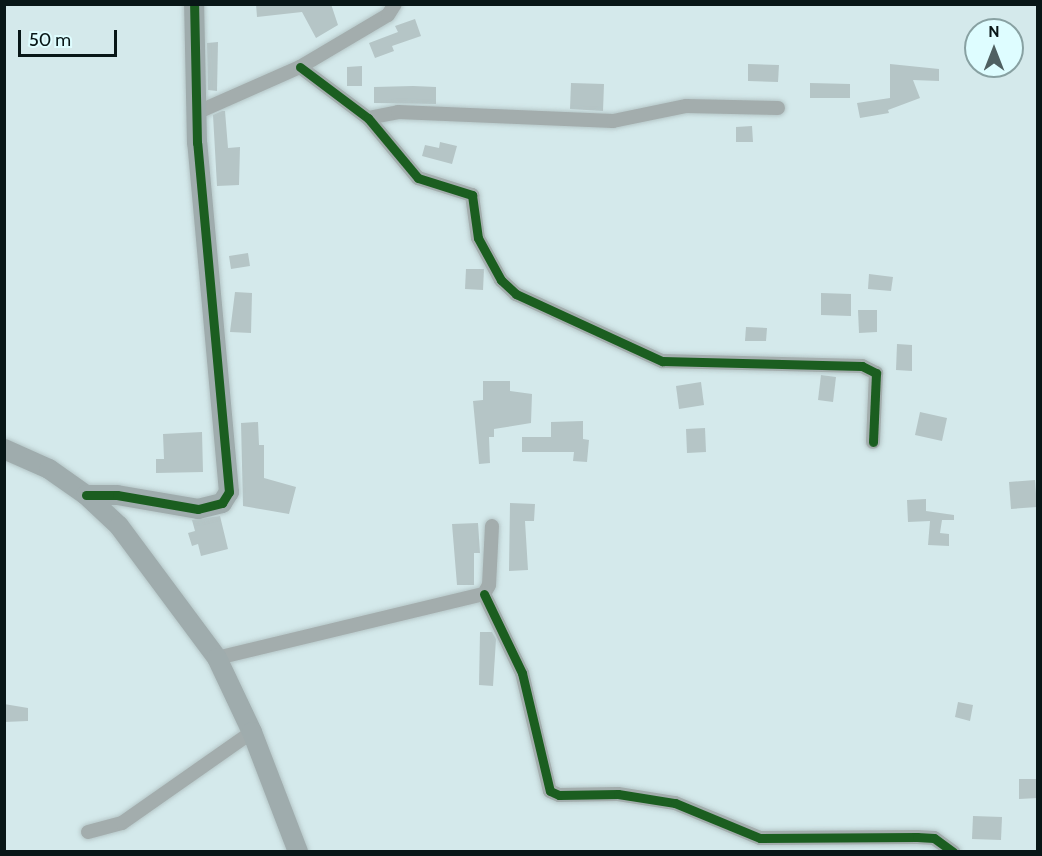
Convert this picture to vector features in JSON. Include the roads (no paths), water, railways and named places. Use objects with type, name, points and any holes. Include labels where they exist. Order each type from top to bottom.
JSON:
[{"type":"street","points":[[86,495],[117,495],[198,509],[222,504],[228,492],[197,143],[194,4]]},
{"type":"street","points":[[198,111],[300,67],[388,15],[395,4]]},
{"type":"street","points":[[300,67],[368,118],[418,178],[472,195],[478,238],[501,280],[516,294],[662,361],[862,366],[876,373],[873,442]]},
{"type":"street","points":[[368,118],[398,111],[613,121],[686,106],[778,108]]},
{"type":"street","points":[[4,449],[48,469],[86,495],[119,526],[217,658],[252,732],[298,852]]},
{"type":"street","points":[[217,658],[484,594],[489,585],[492,526]]},
{"type":"street","points":[[484,594],[522,674],[550,791],[559,795],[618,794],[675,803],[760,838],[934,838],[953,852]]},
{"type":"street","points":[[88,832],[122,823],[252,732]]}]
